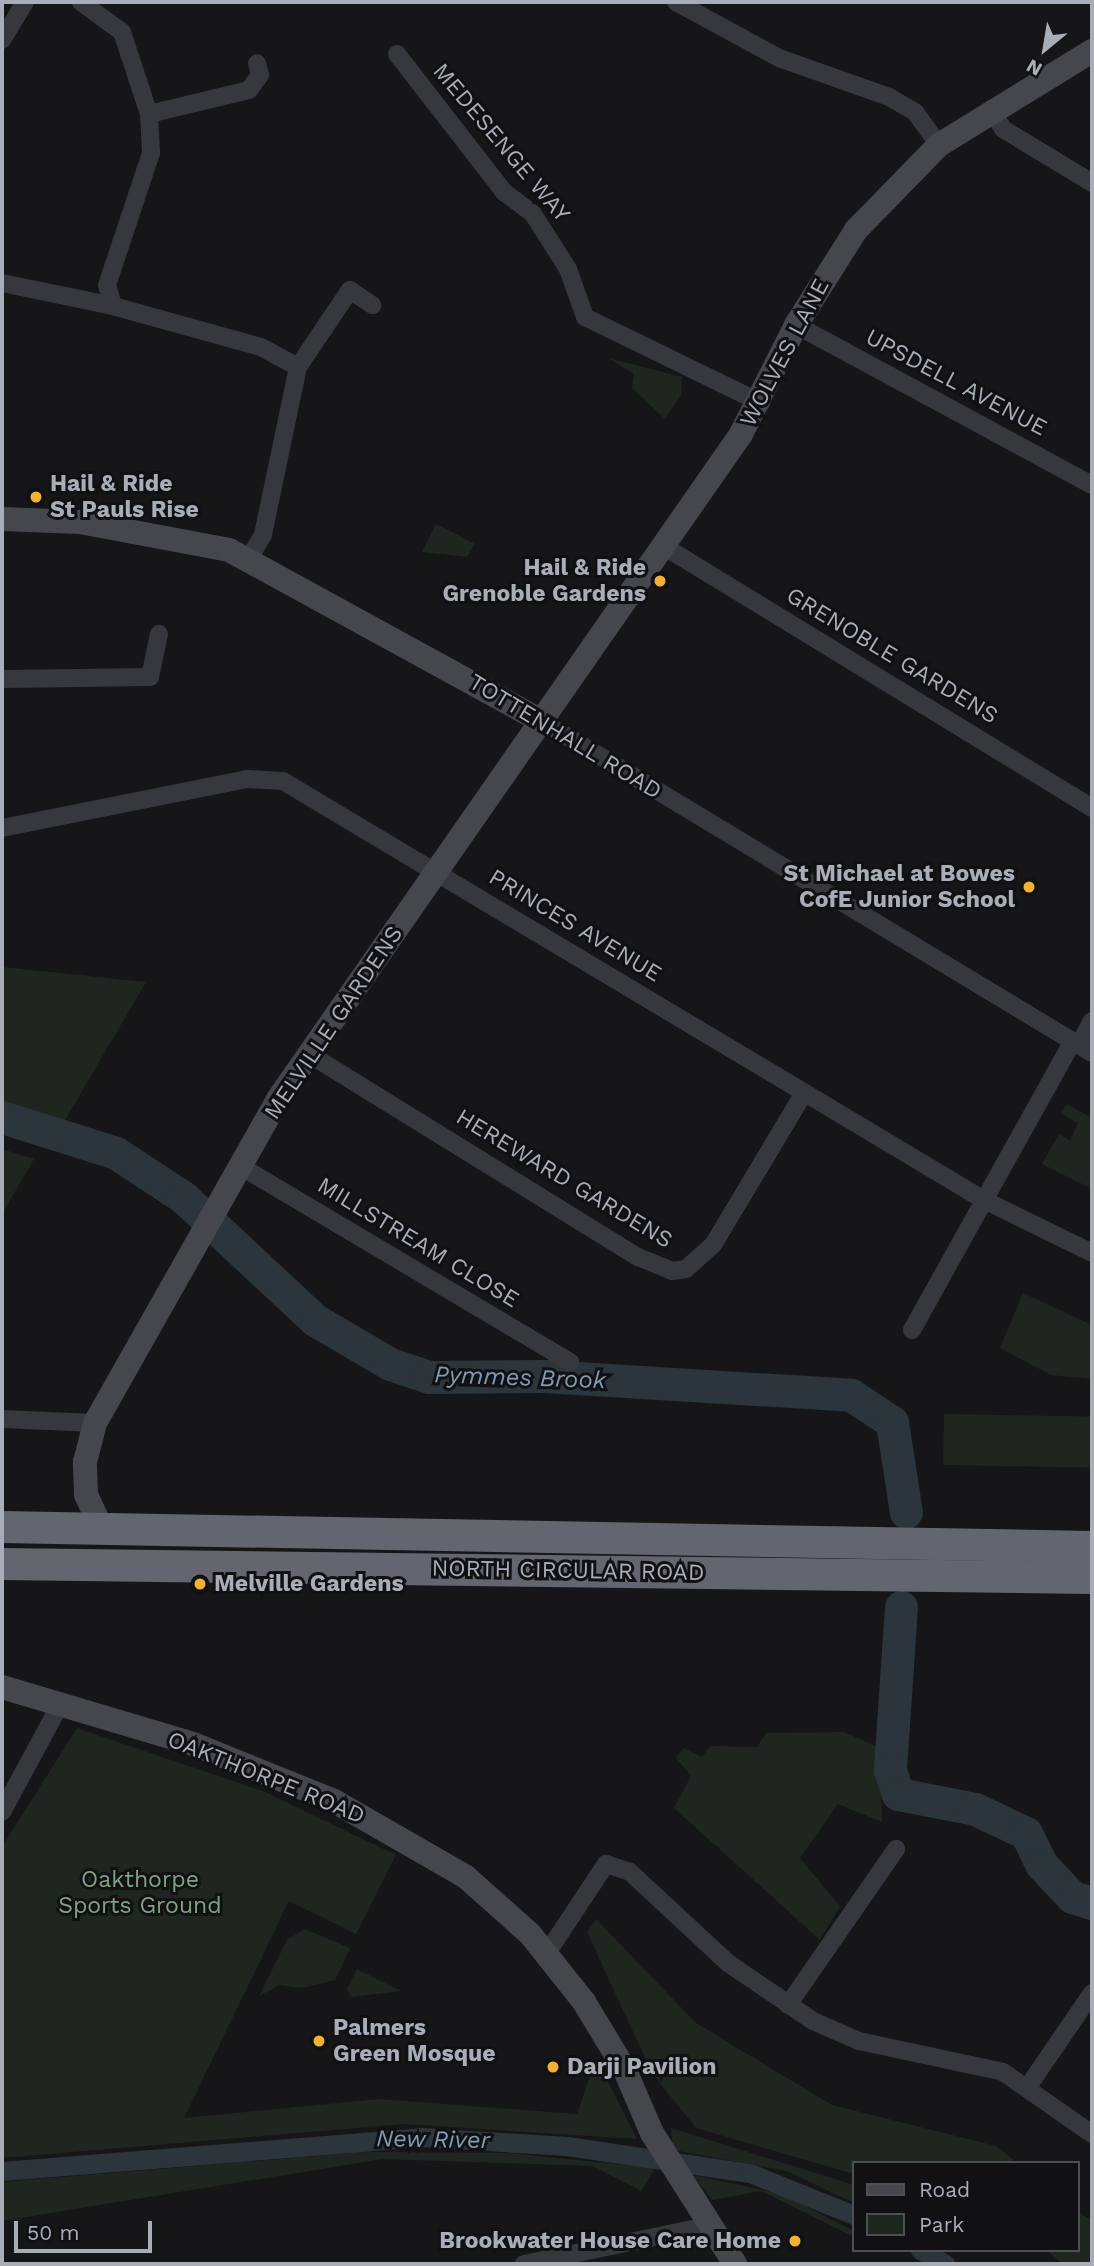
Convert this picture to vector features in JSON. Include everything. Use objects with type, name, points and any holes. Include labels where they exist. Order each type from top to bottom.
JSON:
[{"type":"highway","name":"NORTH CIRCULAR ROAD","points":[[2,1527],[96,1519],[1092,1547]]},
{"type":"highway","name":"NORTH CIRCULAR ROAD","points":[[2,1564],[1092,1578]]},
{"type":"street","points":[[2,40],[25,2]]},
{"type":"street","points":[[81,2],[122,32],[149,114],[151,153],[107,285],[113,306]]},
{"type":"street","points":[[676,2],[779,58],[889,97],[915,113],[939,145]]},
{"type":"street","name":"WOLVES LANE","points":[[545,723],[761,403],[796,325],[856,230],[939,145],[991,109],[1092,51]]},
{"type":"street","name":"MEDESENGE WAY","points":[[397,54],[504,192],[533,214],[568,269],[585,317],[761,403]]},
{"type":"street","points":[[149,114],[249,90],[260,75],[257,63]]},
{"type":"street","points":[[991,109],[1003,129],[1092,183]]},
{"type":"street","points":[[2,282],[113,306],[188,332],[261,347],[298,367]]},
{"type":"street","points":[[249,558],[263,535],[298,367],[350,290],[372,305]]},
{"type":"street","name":"UPSDELL AVENUE","points":[[796,325],[1092,485]]},
{"type":"street","name":"TOTTENHALL ROAD","points":[[2,519],[80,523],[211,545],[249,558],[545,723],[1081,1047]]},
{"type":"street","name":"GRENOBLE GARDENS","points":[[665,547],[1092,808]]},
{"type":"street","points":[[2,679],[150,677],[159,634]]},
{"type":"street","name":"MELVILLE GARDENS","points":[[96,1519],[85,1462],[95,1423],[217,1206],[309,1054],[545,723]]},
{"type":"street","name":"PRINCES AVENUE","points":[[2,828],[275,779],[438,872],[984,1200],[1092,1253]]},
{"type":"street","points":[[912,1330],[984,1200],[1081,1047],[1092,1021]]},
{"type":"street","name":"HEREWARD GARDENS","points":[[309,1054],[638,1257],[672,1270],[686,1269],[713,1245],[804,1093]]},
{"type":"street","name":"MILLSTREAM CLOSE","points":[[240,1166],[570,1362]]},
{"type":"street","points":[[2,1419],[95,1423]]},
{"type":"street","name":"OAKTHORPE ROAD","points":[[2,1687],[193,1744],[334,1801],[466,1877],[547,1953],[624,2068],[652,2133],[713,2225],[735,2264]]},
{"type":"street","points":[[2,1812],[61,1703]]},
{"type":"street","points":[[788,2005],[896,1849]]},
{"type":"street","points":[[547,1953],[606,1864],[630,1872],[728,1963],[788,2005],[859,2040],[959,2059],[1027,2088],[1092,2134]]},
{"type":"street","points":[[1027,2088],[1092,1993]]},
{"type":"street","points":[[524,2264],[547,2263],[713,2225]]},
{"type":"green space","points":[[608,358],[682,377],[681,395],[665,419],[632,388],[634,374]]},
{"type":"green space","points":[[436,524],[475,544],[467,557],[422,552]]},
{"type":"green space","points":[[2,967],[146,982],[64,1122],[2,1106]]},
{"type":"green space","points":[[1067,1104],[1092,1118],[1092,1189],[1042,1164],[1059,1134],[1070,1140],[1078,1123],[1060,1113]]},
{"type":"green space","points":[[2,1149],[34,1159],[2,1214]]},
{"type":"green space","points":[[1023,1293],[1092,1325],[1092,1379],[1051,1375],[1000,1348]]},
{"type":"green space","points":[[944,1414],[1092,1417],[1091,1468],[943,1465]]},
{"type":"green space","name":"Oakthorpe Sports Ground","points":[[77,1728],[265,1792],[396,1855],[356,1934],[289,1901],[184,2118],[379,2099],[577,2114],[596,2058],[637,2139],[404,2124],[2,2158],[2,1847]]},
{"type":"green space","points":[[844,1732],[880,1748],[882,1822],[838,1804],[800,1858],[840,1906],[820,1940],[674,1808],[691,1776],[676,1758],[683,1748],[702,1757],[710,1746],[757,1747],[766,1733]]},
{"type":"green space","points":[[596,1919],[696,2023],[832,2105],[996,2146],[1015,2161],[852,2161],[852,2173],[696,2128],[652,2073],[587,1932]]},
{"type":"green space","points":[[305,1929],[350,1948],[335,1980],[302,1988],[280,1985],[259,1996],[287,1940]]},
{"type":"green space","points":[[357,1969],[401,1991],[351,1997],[347,1989]]},
{"type":"green space","points":[[671,2128],[852,2184],[852,2202],[787,2171],[673,2150]]},
{"type":"green space","points":[[366,2152],[507,2153],[655,2168],[641,2191],[593,2166],[382,2159],[2,2221],[2,2182]]},
{"type":"green space","points":[[693,2175],[781,2194],[852,2230],[852,2236],[761,2191],[712,2200]]},
{"type":"green space","points":[[1080,2212],[1092,2221],[1092,2264],[1063,2264],[1048,2252],[1080,2252]]},
{"type":"waterway","name":"Pymmes Brook","points":[[2,1117],[116,1153],[183,1197],[315,1320],[390,1364],[429,1377],[544,1376],[851,1395],[892,1422],[906,1512]]},
{"type":"waterway","name":"Pymmes Brook","points":[[901,1607],[890,1770],[898,1794],[975,1809],[1026,1833],[1041,1864],[1072,1897],[1092,1903]]},
{"type":"waterway","name":"New River","points":[[2,2171],[422,2137],[567,2146],[750,2173],[852,2214]]},
{"type":"waterway","name":"New River","points":[[924,2252],[945,2264]]},
{"type":"place","name":"Hail & Ride St Pauls Rise","points":[[36,497]]},
{"type":"place","name":"Hail & Ride Grenoble Gardens","points":[[660,581]]},
{"type":"place","name":"St Michael at Bowes CofE Junior School","points":[[1029,887]]},
{"type":"place","name":"Melville Gardens","points":[[200,1584]]},
{"type":"place","name":"Palmers Green Mosque","points":[[319,2041]]},
{"type":"place","name":"Darji Pavilion","points":[[553,2067]]},
{"type":"place","name":"Brookwater House Care Home","points":[[795,2241]]}]
